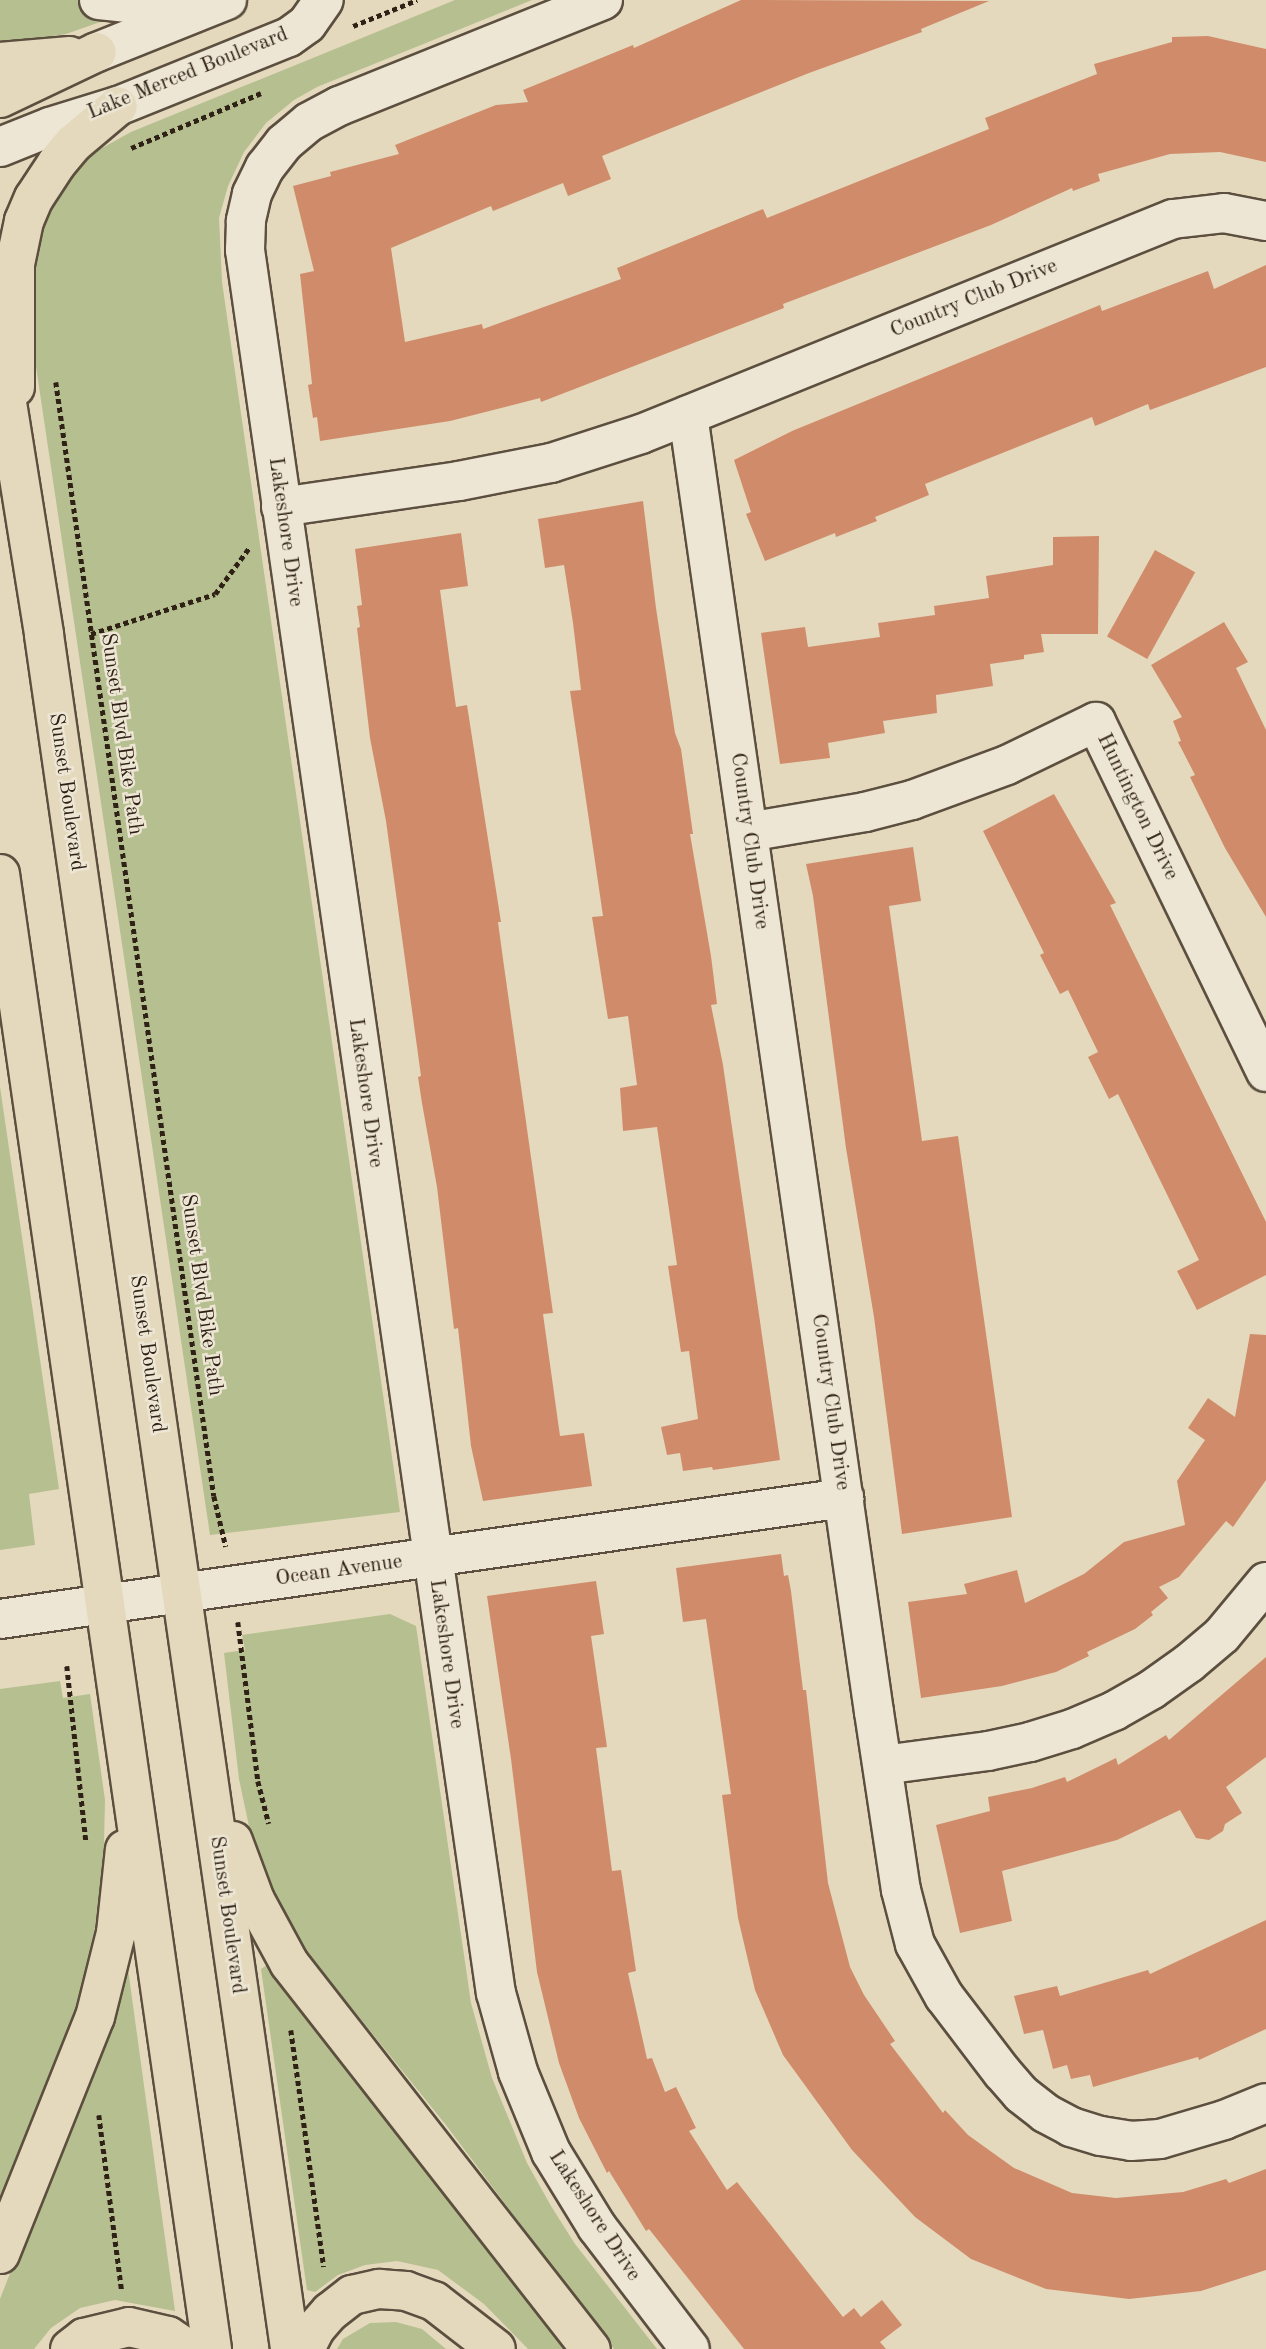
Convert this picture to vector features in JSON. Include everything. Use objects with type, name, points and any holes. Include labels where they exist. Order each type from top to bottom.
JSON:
[{"type":"main road","points":[[0,62],[97,52]]},
{"type":"main road","points":[[0,98],[97,52]]},
{"type":"main road","points":[[15,442],[14,289],[21,232],[34,198],[57,163],[74,143],[118,106]]},
{"type":"main road","name":"Sunset Boulevard","points":[[0,359],[15,442],[290,2349]]},
{"type":"main road","points":[[0,874],[212,2349]]},
{"type":"main road","points":[[201,1729],[212,1778],[240,1861],[255,1900],[289,1963],[590,2349]]},
{"type":"main road","points":[[0,2253],[95,2017],[108,1973],[123,1888],[127,1795],[123,1732]]},
{"type":"main road","points":[[305,2349],[315,2329],[330,2312],[352,2295],[379,2289],[406,2291],[434,2301],[496,2349]]},
{"type":"main road","points":[[70,2349],[84,2338],[129,2327],[167,2336],[187,2349]]},
{"type":"street","points":[[99,0],[166,7],[225,0]]},
{"type":"street","points":[[97,52],[225,0]]},
{"type":"street","name":"Lake Merced Boulevard","points":[[0,147],[50,127],[118,106],[289,37],[307,24],[324,0]]},
{"type":"street","name":"Lakeshore Drive","points":[[603,0],[339,106],[309,122],[284,143],[265,167],[252,194],[246,221],[245,250],[493,1971],[518,2073],[551,2152],[572,2190],[622,2263],[690,2349]]},
{"type":"street","name":"Country Club Drive","points":[[281,507],[528,468],[607,446],[1174,219],[1224,213],[1266,221]]},
{"type":"street","name":"Country Club Drive","points":[[688,415],[901,1890],[915,1944],[944,1996],[1020,2094],[1045,2113],[1071,2127],[1131,2141],[1160,2139],[1191,2132],[1266,2103]]},
{"type":"street","name":"Huntington Drive","points":[[748,832],[865,812],[912,800],[1007,765],[1096,722],[1266,1072]]},
{"type":"street","name":"Ocean Avenue","points":[[0,1619],[844,1498]]},
{"type":"street","points":[[883,1765],[988,1751],[1030,1742],[1072,1729],[1114,1711],[1151,1690],[1222,1635],[1266,1582]]},
{"type":"path","points":[[124,152],[267,91]]},
{"type":"path","name":"Sunset Blvd Bike Path","points":[[54,371],[214,1496],[227,1551]]},
{"type":"path","points":[[91,635],[215,594],[246,549],[260,546]]},
{"type":"path","points":[[239,1625],[258,1781],[270,1829]]},
{"type":"path","points":[[66,1666],[86,1843]]},
{"type":"path","points":[[290,2024],[324,2270]]},
{"type":"path","points":[[97,2104],[122,2292]]},
{"type":"green space","points":[[0,0],[163,0],[66,34],[0,44]]},
{"type":"green space","points":[[455,0],[532,0],[317,87],[294,100],[266,123],[244,152],[228,186],[219,218],[222,282],[400,1512],[210,1535],[27,306],[33,241],[52,196],[84,158],[131,132]]},
{"type":"green space","points":[[0,1087],[59,1489],[29,1494],[35,1545],[0,1550]]},
{"type":"green space","points":[[390,1614],[416,1626],[471,2003],[492,2078],[527,2163],[551,2206],[575,2244],[657,2349],[614,2349],[446,2125],[308,1954],[272,1891],[250,1831],[239,1779],[224,1653],[245,1650],[242,1635]]},
{"type":"green space","points":[[60,1681],[63,1698],[90,1694],[105,1800],[103,1886],[84,1983],[58,2059],[0,2204],[0,1689]]},
{"type":"green space","points":[[267,1965],[573,2349],[528,2349],[484,2304],[438,2270],[397,2261],[365,2265],[338,2275],[315,2292],[307,2290],[261,1969]]},
{"type":"green space","points":[[128,1969],[175,2311],[115,2300],[80,2308],[51,2328],[34,2349],[0,2349],[0,2299]]},
{"type":"green space","points":[[396,2322],[422,2329],[446,2349],[337,2349],[343,2339],[370,2323]]},
{"type":"building","points":[[741,0],[989,1],[921,29],[922,32],[809,73],[602,156],[611,179],[568,196],[563,183],[493,211],[491,206],[391,248],[405,342],[482,324],[483,329],[621,279],[617,268],[763,209],[767,218],[989,129],[985,118],[1097,74],[1094,64],[1172,42],[1172,37],[1208,36],[1266,49],[1266,162],[1220,152],[1170,154],[1098,174],[1100,181],[1073,191],[1072,188],[991,225],[783,304],[784,308],[541,402],[540,398],[450,421],[320,441],[308,385],[312,384],[300,274],[314,271],[293,186],[331,176],[330,172],[399,154],[395,145],[496,105],[528,102],[523,90],[633,45],[634,48]]},
{"type":"building","points":[[1266,265],[1266,367],[1150,410],[1148,404],[1095,426],[1092,417],[925,484],[929,495],[875,517],[877,521],[836,537],[835,533],[765,561],[746,514],[751,512],[734,460],[792,431],[1100,305],[1102,311],[1208,271],[1214,289]]},
{"type":"building","points":[[643,501],[656,608],[675,733],[681,749],[693,834],[690,834],[711,956],[717,1004],[711,1005],[723,1065],[780,1460],[713,1470],[712,1467],[683,1471],[680,1453],[667,1455],[661,1427],[698,1419],[689,1351],[681,1352],[668,1266],[677,1265],[657,1127],[623,1131],[620,1088],[637,1085],[628,1016],[608,1019],[592,917],[603,916],[570,691],[581,690],[573,623],[564,565],[545,568],[538,519]]},
{"type":"building","points":[[461,533],[468,586],[440,590],[451,671],[456,707],[467,705],[501,922],[498,922],[553,1313],[543,1314],[560,1436],[584,1433],[592,1486],[483,1501],[471,1446],[458,1328],[454,1329],[437,1187],[418,1077],[421,1076],[386,821],[370,738],[357,628],[360,627],[357,606],[362,605],[355,549]]},
{"type":"building","points":[[1099,536],[1098,634],[1041,634],[1044,652],[1024,655],[1024,659],[990,664],[993,686],[936,695],[937,713],[883,721],[885,733],[828,743],[830,758],[780,764],[761,633],[805,627],[808,647],[880,637],[878,623],[935,615],[934,606],[989,598],[986,576],[1053,565],[1053,537]]},
{"type":"building","points":[[1155,550],[1195,572],[1147,659],[1107,637]]},
{"type":"building","points":[[1224,622],[1248,662],[1236,668],[1266,730],[1266,917],[1225,848],[1190,777],[1195,775],[1178,742],[1181,741],[1173,721],[1182,717],[1151,665]]},
{"type":"building","points":[[1054,794],[1116,903],[1110,905],[1266,1222],[1266,1275],[1197,1310],[1177,1271],[1199,1260],[1118,1094],[1109,1099],[1088,1057],[1098,1052],[1068,990],[1060,994],[1040,955],[1044,953],[983,831]]},
{"type":"building","points":[[913,847],[921,901],[889,906],[922,1141],[958,1136],[1012,1517],[902,1534],[874,1317],[846,1148],[813,896],[806,864]]},
{"type":"building","points":[[1250,1334],[1266,1335],[1266,1480],[1233,1527],[1226,1521],[1179,1577],[1159,1587],[1168,1598],[1151,1612],[1153,1615],[1135,1629],[1087,1652],[1089,1656],[1056,1672],[1002,1686],[921,1698],[908,1602],[967,1594],[964,1584],[1017,1570],[1025,1603],[1084,1574],[1124,1542],[1185,1525],[1177,1481],[1205,1440],[1188,1428],[1208,1398],[1235,1417]]},
{"type":"building","points":[[781,1554],[784,1576],[788,1575],[791,1591],[803,1690],[806,1690],[828,1883],[850,1967],[864,1995],[895,2041],[890,2044],[943,2113],[945,2110],[968,2135],[1014,2168],[1072,2193],[1116,2198],[1183,2192],[1226,2179],[1229,2183],[1266,2169],[1266,2270],[1201,2291],[1129,2299],[1046,2289],[971,2259],[915,2217],[852,2150],[783,2055],[755,1990],[738,1918],[722,1795],[731,1794],[706,1619],[683,1622],[676,1568]]},
{"type":"building","points":[[596,1581],[604,1634],[591,1636],[607,1747],[596,1748],[612,1871],[621,1870],[636,1971],[628,1973],[647,2059],[652,2058],[665,2092],[676,2087],[696,2128],[689,2131],[727,2190],[737,2182],[843,2317],[854,2308],[861,2317],[882,2300],[902,2325],[880,2342],[886,2349],[744,2349],[649,2229],[646,2231],[609,2171],[607,2173],[579,2118],[559,2063],[537,1972],[511,1759],[487,1596]]},
{"type":"building","points":[[1266,1657],[1266,1757],[1226,1787],[1242,1813],[1225,1824],[1223,1831],[1209,1840],[1196,1838],[1180,1810],[1117,1840],[1002,1871],[1012,1921],[960,1933],[936,1825],[990,1811],[988,1797],[1032,1788],[1065,1777],[1067,1782],[1116,1758],[1118,1765],[1166,1735],[1169,1740]]},
{"type":"building","points":[[1266,1920],[1266,2029],[1199,2060],[1198,2057],[1093,2087],[1090,2075],[1071,2079],[1067,2065],[1053,2069],[1043,2030],[1024,2034],[1014,1996],[1057,1986],[1060,1996],[1148,1970],[1150,1974]]}]
